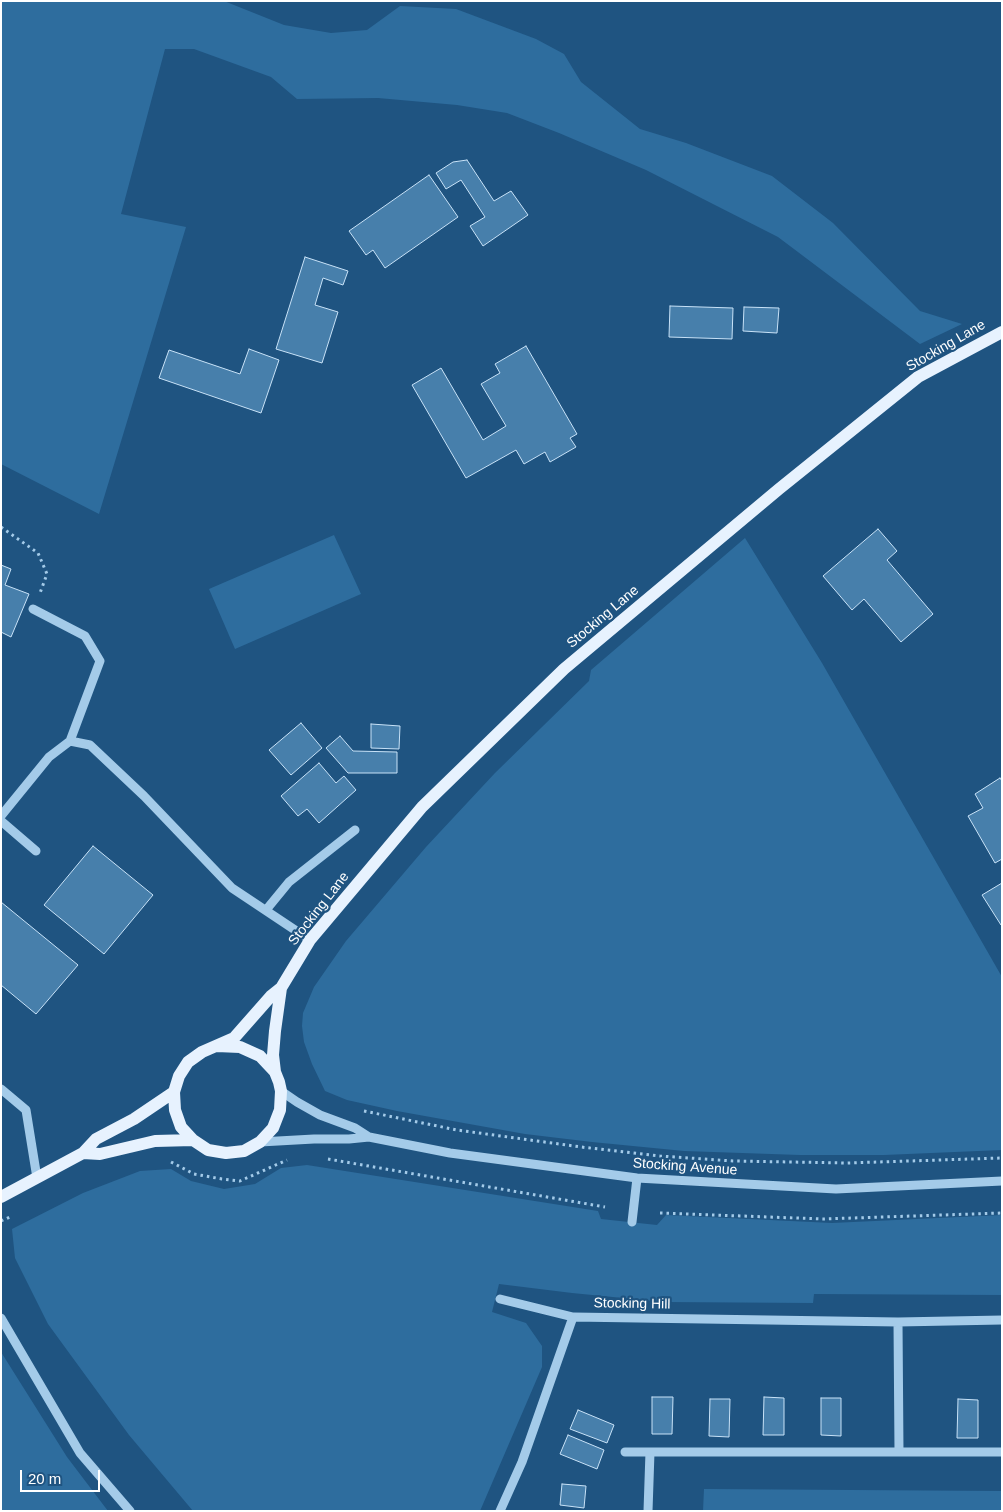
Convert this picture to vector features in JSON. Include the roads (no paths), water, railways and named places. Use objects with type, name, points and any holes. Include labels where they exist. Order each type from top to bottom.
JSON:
[{"type":"main road","name":"Stocking Lane","points":[[281,988],[273,1055],[274,1072],[281,1091],[280,1110],[273,1128],[260,1142],[244,1151],[226,1153],[208,1150],[193,1140],[181,1127],[175,1110],[174,1092],[179,1076],[188,1062],[202,1052],[234,1038],[271,996],[281,988],[310,940],[422,807],[564,669],[779,489],[918,377],[1002,332]]},
{"type":"main road","name":"Stocking Lane","points":[[218,1046],[240,1046],[260,1056],[274,1072]]},
{"type":"main road","points":[[1,1197],[83,1153],[96,1139],[134,1119],[174,1092]]},
{"type":"main road","points":[[83,1153],[100,1154],[155,1142],[193,1140]]},
{"type":"street","points":[[1,816],[49,757],[70,741],[100,661],[85,636],[33,609]]},
{"type":"street","points":[[70,741],[90,745],[144,796],[232,888],[310,940]]},
{"type":"street","points":[[1,821],[36,851]]},
{"type":"street","points":[[266,910],[289,882],[355,830]]},
{"type":"street","points":[[1,1089],[26,1110],[37,1178]]},
{"type":"street","name":"Stocking Avenue","points":[[281,1091],[320,1115],[355,1128],[369,1137]]},
{"type":"street","name":"Stocking Avenue","points":[[260,1142],[369,1137],[450,1153],[636,1178],[836,1189],[1002,1181]]},
{"type":"street","points":[[632,1222],[636,1178]]},
{"type":"street","name":"Stocking Hill","points":[[500,1299],[573,1317],[898,1322],[1002,1320]]},
{"type":"street","points":[[500,1511],[522,1462],[573,1317]]},
{"type":"street","points":[[1,1318],[80,1453],[130,1511]]},
{"type":"street","points":[[898,1322],[900,1452]]},
{"type":"street","points":[[626,1452],[1002,1452]]},
{"type":"street","points":[[648,1511],[650,1452]]}]
